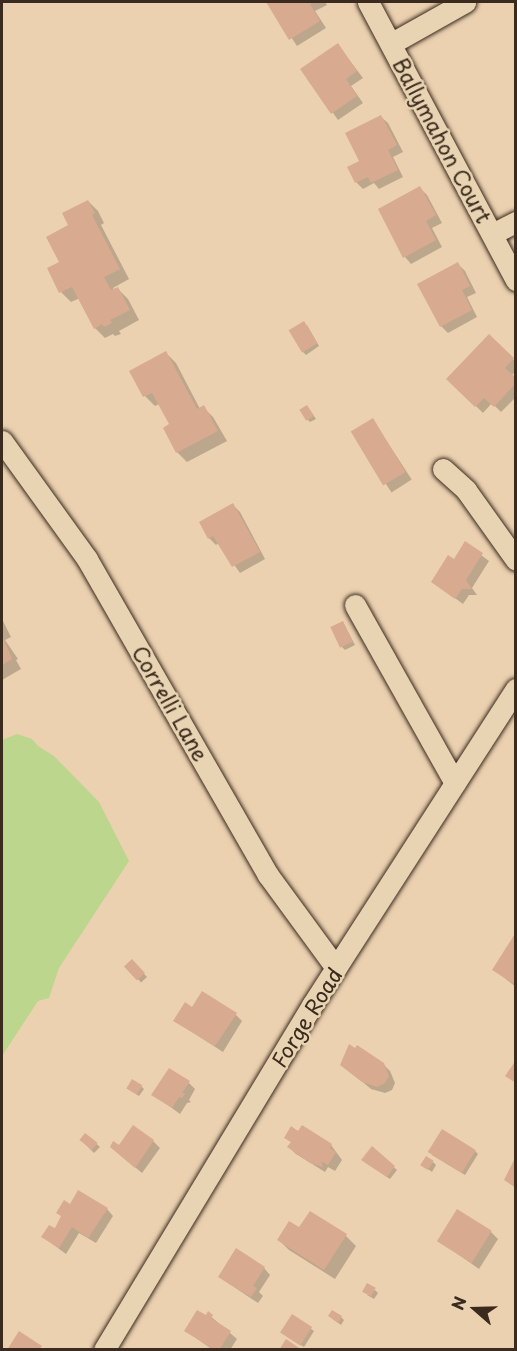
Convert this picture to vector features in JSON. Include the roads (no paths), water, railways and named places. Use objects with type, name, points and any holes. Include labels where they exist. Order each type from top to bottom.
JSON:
[{"type":"street","name":"Ballymahon Court","points":[[368,2],[392,43],[441,141],[516,280]]},
{"type":"street","points":[[392,43],[465,2]]},
{"type":"street","points":[[492,234],[516,222]]},
{"type":"street","name":"Correlli Lane","points":[[2,441],[87,559],[268,875],[336,968]]},
{"type":"street","points":[[443,469],[466,490],[516,560]]},
{"type":"street","points":[[355,604],[455,783]]},
{"type":"street","name":"Forge Road","points":[[104,1350],[231,1135],[516,689]]}]
